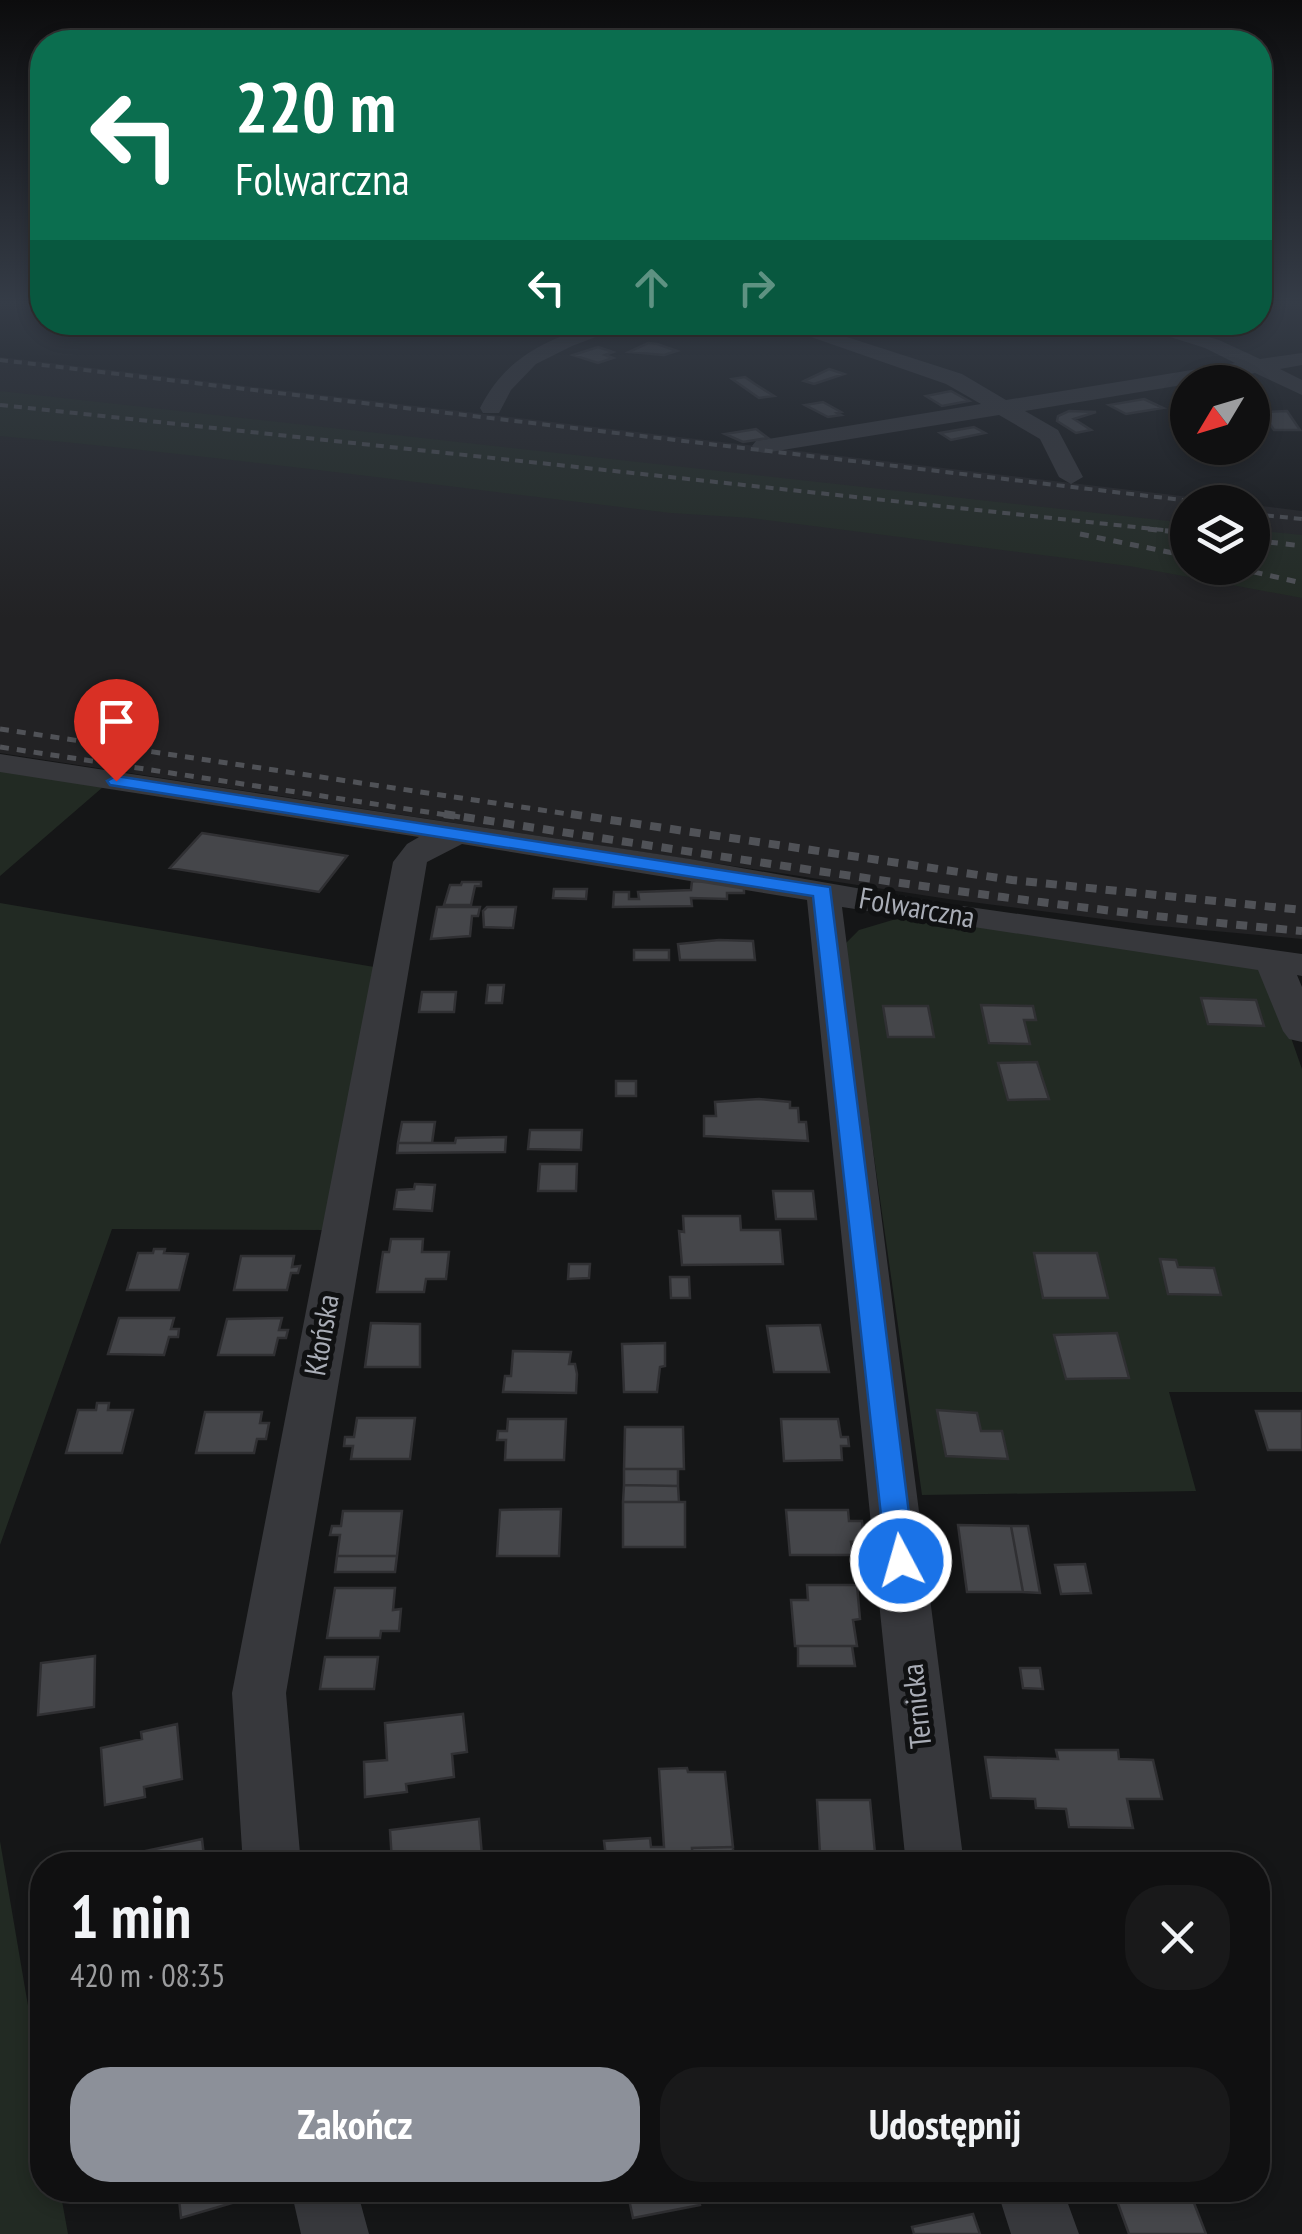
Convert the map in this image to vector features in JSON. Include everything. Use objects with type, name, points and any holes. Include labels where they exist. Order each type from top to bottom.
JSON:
[{"type":"street","points":[[764,446],[989,410]]},
{"type":"street","points":[[1007,410],[1050,435],[1071,477]]},
{"type":"street","name":"Folwarczna","points":[[0,763],[823,891],[966,918],[1287,963]]},
{"type":"street","name":"Kłońska","points":[[271,1852],[258,1700],[287,1532],[410,862],[414,854],[427,846],[456,836]]},
{"type":"street","name":"Ternicka","points":[[823,891],[934,1852]]},
{"type":"street","points":[[1287,963],[1302,1031]]},
{"type":"street","points":[[327,2202],[336,2234]]},
{"type":"street","points":[[1034,2202],[1045,2234]]},
{"type":"shaded area","points":[[0,410],[452,410],[1170,495],[1170,585],[1270,585],[1270,507],[1302,511],[1302,939],[1149,925],[948,899],[0,753]]},
{"type":"shaded area","points":[[0,410],[173,410],[1170,521],[1170,574],[751,518],[671,513],[0,436]]},
{"type":"shaded area","points":[[1270,532],[1302,535],[1302,598],[1232,585],[1270,585]]},
{"type":"shaded area","points":[[0,771],[103,787],[0,876]]},
{"type":"shaded area","points":[[0,903],[380,968],[330,1230],[112,1229],[0,1545]]},
{"type":"shaded area","points":[[896,919],[987,926],[1252,965],[1270,978],[1302,1069],[1302,1392],[1169,1392],[1196,1491],[922,1495],[844,945],[859,930]]},
{"type":"shaded area","points":[[0,1841],[30,2017],[30,2202],[62,2202],[68,2234],[0,2234]]},
{"type":"building","points":[[815,410],[841,412],[828,417]]},
{"type":"building","points":[[1069,411],[1096,412],[1074,419],[1091,430],[1076,433],[1057,421],[1058,416]]},
{"type":"building","points":[[1287,411],[1300,430],[1274,430],[1270,412]]},
{"type":"building","points":[[974,427],[985,433],[951,440],[940,433]]},
{"type":"building","points":[[756,429],[768,438],[743,442],[725,434]]},
{"type":"building","points":[[202,833],[347,856],[319,892],[170,868]]},
{"type":"building","points":[[692,881],[744,882],[744,893],[727,893],[727,899],[691,898],[692,906],[613,907],[614,892],[629,892],[629,899],[639,899],[638,892],[691,890]]},
{"type":"building","points":[[481,882],[481,886],[475,886],[471,905],[444,905],[450,885]]},
{"type":"building","points":[[554,889],[587,889],[586,899],[553,898]]},
{"type":"building","points":[[437,907],[480,907],[478,916],[472,916],[470,936],[431,939]]},
{"type":"building","points":[[487,907],[516,907],[513,928],[484,927],[483,911]]},
{"type":"building","points":[[753,941],[755,960],[680,960],[678,944]]},
{"type":"building","points":[[634,950],[669,950],[669,960],[634,960]]},
{"type":"building","points":[[488,985],[504,985],[502,1003],[486,1003]]},
{"type":"building","points":[[422,992],[456,992],[454,1012],[419,1012]]},
{"type":"building","points":[[1201,998],[1256,1000],[1264,1026],[1208,1024]]},
{"type":"building","points":[[981,1005],[1033,1006],[1036,1020],[1024,1020],[1030,1044],[989,1043]]},
{"type":"building","points":[[883,1006],[928,1006],[934,1037],[888,1037]]},
{"type":"building","points":[[1037,1062],[1049,1099],[1008,1100],[998,1063]]},
{"type":"building","points":[[616,1081],[636,1081],[636,1096],[616,1096]]},
{"type":"building","points":[[715,1102],[790,1102],[790,1108],[798,1108],[799,1122],[806,1122],[808,1141],[704,1136],[704,1116],[716,1116]]},
{"type":"building","points":[[402,1122],[435,1122],[432,1143],[398,1143]]},
{"type":"building","points":[[530,1130],[582,1130],[581,1150],[528,1149]]},
{"type":"building","points":[[506,1137],[505,1152],[397,1153],[398,1143],[455,1143],[456,1138]]},
{"type":"building","points":[[540,1164],[577,1164],[576,1191],[538,1191]]},
{"type":"building","points":[[415,1184],[435,1185],[432,1211],[394,1209],[397,1190],[414,1189]]},
{"type":"building","points":[[773,1191],[813,1191],[816,1219],[776,1219]]},
{"type":"building","points":[[683,1216],[740,1216],[741,1230],[780,1230],[783,1264],[682,1265],[679,1231],[684,1232]]},
{"type":"building","points":[[391,1239],[423,1239],[422,1252],[449,1252],[446,1279],[426,1279],[424,1292],[377,1292],[383,1252],[389,1252]]},
{"type":"building","points":[[154,1249],[188,1254],[179,1290],[127,1290],[138,1253],[153,1253]]},
{"type":"building","points":[[1034,1253],[1097,1253],[1108,1298],[1043,1298]]},
{"type":"building","points":[[241,1256],[294,1256],[292,1267],[300,1266],[298,1273],[291,1273],[287,1290],[234,1290]]},
{"type":"building","points":[[1160,1259],[1176,1260],[1178,1267],[1214,1268],[1221,1295],[1168,1294]]},
{"type":"building","points":[[569,1264],[590,1264],[589,1278],[568,1279]]},
{"type":"building","points":[[670,1277],[689,1277],[690,1298],[671,1298]]},
{"type":"building","points":[[119,1318],[174,1318],[171,1329],[179,1329],[178,1337],[169,1337],[164,1355],[108,1354]]},
{"type":"building","points":[[282,1318],[279,1330],[288,1330],[286,1338],[278,1338],[274,1355],[218,1355],[227,1319]]},
{"type":"building","points":[[371,1323],[420,1324],[420,1367],[365,1367]]},
{"type":"building","points":[[820,1325],[829,1372],[774,1372],[767,1326]]},
{"type":"building","points":[[1117,1333],[1129,1378],[1066,1379],[1054,1335]]},
{"type":"building","points":[[665,1343],[665,1366],[660,1367],[657,1392],[624,1392],[622,1344]]},
{"type":"building","points":[[513,1351],[571,1352],[569,1364],[575,1364],[576,1393],[503,1392],[505,1376],[511,1376]]},
{"type":"building","points":[[97,1403],[109,1403],[108,1410],[133,1410],[122,1453],[66,1453],[78,1410],[96,1410]]},
{"type":"building","points":[[937,1410],[977,1413],[981,1431],[1002,1431],[1008,1459],[946,1456]]},
{"type":"building","points":[[1256,1411],[1302,1411],[1302,1450],[1268,1450]]},
{"type":"building","points":[[205,1412],[262,1412],[260,1423],[269,1423],[266,1439],[257,1439],[254,1453],[196,1453]]},
{"type":"building","points":[[357,1418],[415,1418],[410,1459],[351,1459],[353,1446],[344,1446],[345,1437],[354,1437]]},
{"type":"building","points":[[508,1419],[566,1419],[564,1460],[505,1460],[506,1440],[497,1440],[498,1431],[507,1431]]},
{"type":"building","points":[[781,1419],[838,1419],[841,1437],[848,1437],[849,1446],[841,1446],[842,1460],[784,1461]]},
{"type":"building","points":[[625,1427],[683,1427],[684,1469],[624,1469]]},
{"type":"building","points":[[624,1469],[678,1469],[678,1486],[624,1485]]},
{"type":"building","points":[[624,1485],[678,1486],[679,1502],[623,1502]]},
{"type":"building","points":[[623,1502],[685,1502],[685,1547],[623,1547]]},
{"type":"building","points":[[561,1509],[559,1556],[497,1556],[500,1510]]},
{"type":"building","points":[[786,1510],[848,1510],[849,1521],[862,1521],[864,1541],[851,1542],[853,1555],[790,1555]]},
{"type":"building","points":[[343,1511],[402,1511],[397,1556],[337,1556],[340,1535],[330,1535],[332,1526],[341,1526]]},
{"type":"building","points":[[958,1525],[1011,1526],[1023,1592],[967,1592]]},
{"type":"building","points":[[1011,1526],[1028,1526],[1040,1593],[1023,1592]]},
{"type":"building","points":[[337,1556],[397,1556],[395,1572],[335,1572]]},
{"type":"building","points":[[1085,1564],[1091,1593],[1061,1594],[1055,1565]]},
{"type":"building","points":[[807,1585],[857,1585],[860,1619],[853,1620],[857,1646],[795,1646],[791,1600],[808,1600]]},
{"type":"building","points":[[335,1588],[395,1588],[393,1610],[401,1609],[399,1631],[381,1631],[380,1638],[327,1638]]},
{"type":"building","points":[[798,1646],[852,1646],[855,1666],[798,1666]]},
{"type":"building","points":[[95,1656],[94,1707],[38,1715],[41,1663]]},
{"type":"building","points":[[325,1657],[378,1657],[374,1689],[320,1689]]},
{"type":"building","points":[[1020,1668],[1040,1668],[1043,1689],[1023,1688]]},
{"type":"building","points":[[463,1714],[467,1752],[452,1754],[454,1777],[406,1784],[407,1792],[365,1797],[364,1762],[387,1760],[385,1723]]},
{"type":"building","points":[[177,1724],[182,1779],[144,1787],[145,1797],[105,1805],[101,1748],[142,1739],[141,1732]]},
{"type":"building","points":[[1056,1750],[1118,1750],[1119,1759],[1153,1760],[1162,1799],[1127,1799],[1133,1828],[1069,1827],[1066,1809],[1036,1808],[1035,1799],[991,1798],[985,1757],[1058,1759]]},
{"type":"building","points":[[659,1769],[725,1772],[733,1847],[692,1848],[692,1852],[605,1852],[604,1841],[650,1838],[651,1847],[664,1847]]},
{"type":"building","points":[[817,1800],[870,1800],[875,1852],[820,1852]]},
{"type":"building","points":[[479,1819],[482,1852],[391,1852],[390,1830]]},
{"type":"building","points":[[202,1839],[204,1852],[141,1852]]},
{"type":"building","points":[[733,1847],[733,1852],[692,1852],[692,1848]]},
{"type":"building","points":[[179,2202],[235,2202],[181,2218]]},
{"type":"building","points":[[630,2202],[699,2202],[700,2205],[633,2218]]},
{"type":"building","points":[[1117,2202],[1194,2202],[1206,2234],[1129,2234]]},
{"type":"building","points":[[973,2214],[980,2234],[914,2234],[912,2227]]},
{"type":"railway","points":[[49,410],[1170,531]]},
{"type":"railway","points":[[424,410],[1170,499]]},
{"type":"railway","points":[[1270,516],[1302,519]]},
{"type":"railway","points":[[1148,529],[1170,531]]},
{"type":"railway","points":[[1080,534],[1170,552]]},
{"type":"railway","points":[[1270,542],[1302,546]]},
{"type":"railway","points":[[1270,576],[1302,583]]},
{"type":"railway","points":[[0,729],[588,817]]},
{"type":"railway","points":[[0,747],[460,817]]},
{"type":"railway","points":[[444,814],[979,894],[1302,931]]},
{"type":"railway","points":[[571,814],[1012,880],[1302,910]]},
{"type":"route","points":[[116,781],[823,891],[901,1561]]}]
